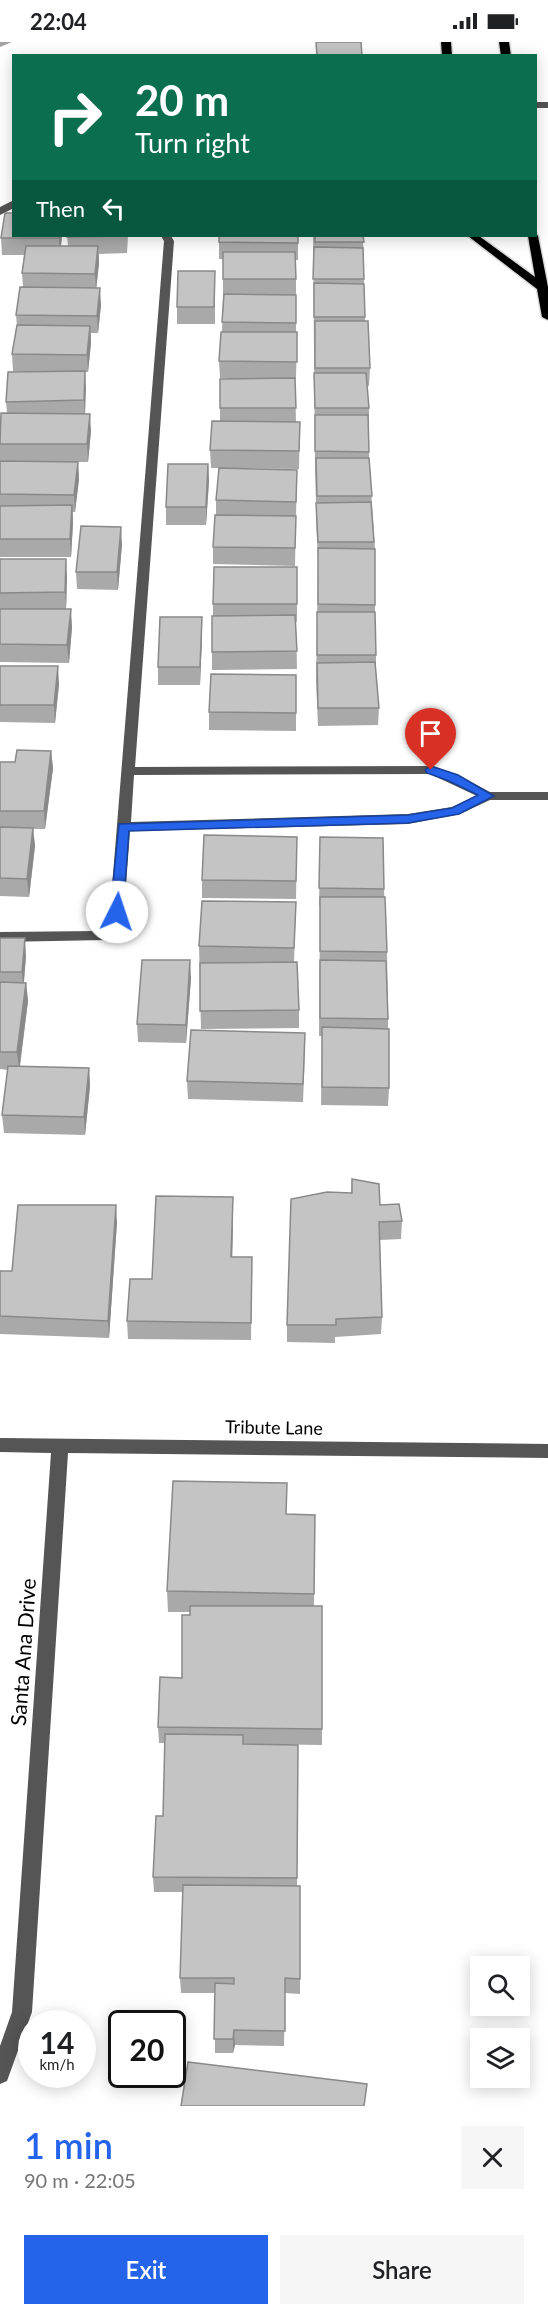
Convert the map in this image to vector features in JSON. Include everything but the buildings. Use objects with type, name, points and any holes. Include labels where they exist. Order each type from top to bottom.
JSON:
[{"type":"main road","points":[[474,237],[543,288]]},
{"type":"main road","points":[[533,237],[548,316]]},
{"type":"street","points":[[0,937],[102,936],[117,912],[169,241],[167,237]]},
{"type":"street","points":[[128,771],[431,770],[453,778],[488,796]]},
{"type":"street","points":[[123,826],[408,819],[455,811],[488,796],[548,796]]},
{"type":"street","name":"Tribute Lane","points":[[0,1445],[548,1451]]},
{"type":"street","name":"Santa Ana Drive","points":[[0,2074],[22,2012],[60,1445]]},
{"type":"waterway","points":[[0,44],[8,42]]},
{"type":"route","points":[[117,912],[123,826],[408,819],[455,811],[488,796],[453,778],[431,770]]}]
